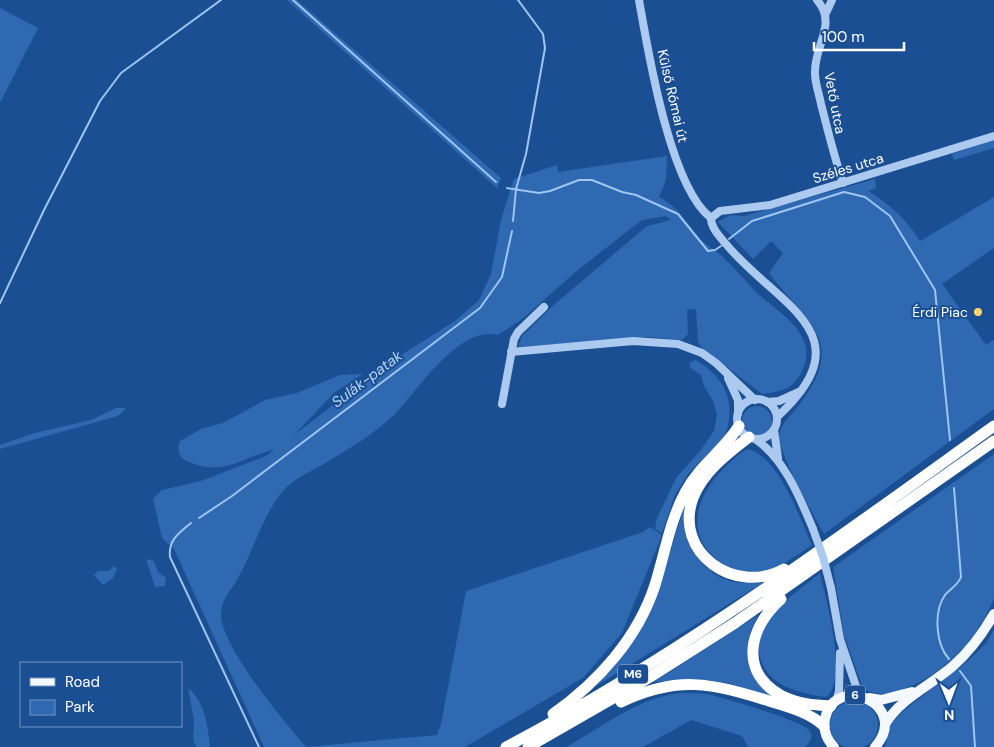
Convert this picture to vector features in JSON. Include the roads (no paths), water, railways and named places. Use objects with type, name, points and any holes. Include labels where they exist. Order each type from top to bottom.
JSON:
[{"type":"highway","points":[[499,747],[569,702],[612,660],[631,634],[647,604],[673,523],[686,490],[698,473],[730,439],[739,420]]},
{"type":"highway","name":"M6","points":[[506,747],[664,656],[815,554],[994,426]]},
{"type":"highway","points":[[752,438],[709,472],[695,493],[691,508],[691,520],[699,548],[720,570],[730,575],[746,578],[770,576],[797,561],[815,554]]},
{"type":"highway","name":"M6","points":[[528,747],[668,666],[816,567],[994,441]]},
{"type":"highway","points":[[816,567],[764,616],[756,633],[753,652],[762,677],[775,691],[803,704],[834,704]]},
{"type":"highway","points":[[558,731],[635,695],[683,684],[711,685],[737,691],[808,715],[824,726]]},
{"type":"main road","name":"6","points":[[878,746],[885,724],[896,707],[960,660],[982,633],[994,614]]},
{"type":"main road","name":"6","points":[[824,726],[826,715],[834,704],[847,696],[881,700],[918,690]]},
{"type":"main road","name":"6","points":[[864,697],[880,709],[885,724]]},
{"type":"main road","points":[[824,726],[828,739],[834,747]]},
{"type":"street","name":"Külső Római út","points":[[639,0],[669,139],[691,192],[701,208],[711,218],[713,227],[733,252],[752,272],[794,307],[811,330],[816,347],[815,364],[808,383],[797,398],[777,417]]},
{"type":"street","points":[[817,0],[826,13]]},
{"type":"street","name":"Vető utca","points":[[832,0],[826,13],[827,20],[815,70],[816,84],[832,149],[843,182]]},
{"type":"street","name":"Széles utca","points":[[711,218],[720,211],[770,205],[994,136]]},
{"type":"street","points":[[502,404],[510,352],[518,332],[544,307]]},
{"type":"street","points":[[510,352],[657,341],[690,347],[702,353],[723,370],[755,400]]},
{"type":"street","points":[[723,370],[738,400],[739,420],[752,438],[763,444],[779,462],[813,529],[824,557],[840,639],[841,666],[834,704]]},
{"type":"street","points":[[739,420],[744,404],[755,400],[778,401],[801,391]]},
{"type":"street","points":[[767,402],[772,406],[777,417],[774,438],[779,462]]},
{"type":"street","points":[[752,438],[766,437],[774,429]]},
{"type":"street","points":[[840,639],[864,697]]},
{"type":"waterway","points":[[0,303],[44,210],[100,101],[121,73],[221,0]]},
{"type":"waterway","points":[[293,0],[496,182]]},
{"type":"waterway","name":"Sulák-patak","points":[[513,221],[516,189],[526,154],[545,48],[543,34],[518,0]]},
{"type":"waterway","points":[[507,188],[539,193],[579,180],[592,180],[622,192],[636,195],[678,214],[708,251],[715,250],[721,246]]},
{"type":"waterway","points":[[729,239],[752,221],[844,192],[865,197],[890,216],[935,290],[950,440]]},
{"type":"waterway","name":"Sulák-patak","points":[[199,518],[232,496],[480,308],[502,277],[512,231]]},
{"type":"waterway","points":[[949,659],[941,645],[938,619],[941,602],[961,577],[954,488]]},
{"type":"waterway","name":"Sulák-patak","points":[[191,523],[173,541],[170,557],[259,747]]},
{"type":"waterway","points":[[960,671],[971,686],[975,747]]},
{"type":"place","name":"Érdi Piac","points":[[978,312]]}]
